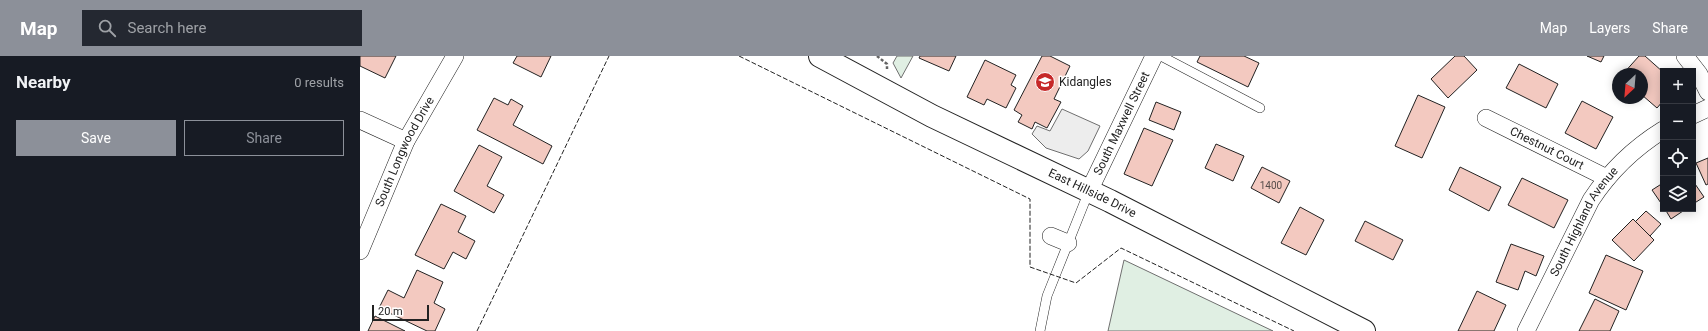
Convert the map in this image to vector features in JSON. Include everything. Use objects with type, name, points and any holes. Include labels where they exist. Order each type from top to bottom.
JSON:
[{"type":"main road","name":"East Hillside Drive","points":[[820,56],[932,116],[1089,191],[1364,331]]},
{"type":"street","name":"South Longwood Drive","points":[[360,251],[406,141],[455,56]]},
{"type":"street","name":"South Maxwell Street","points":[[1089,191],[1154,56]]},
{"type":"street","points":[[1685,56],[1699,74],[1708,92]]},
{"type":"street","points":[[1696,114],[1708,108]]},
{"type":"street","name":"Chestnut Court","points":[[1486,118],[1607,178]]},
{"type":"street","points":[[360,120],[406,141]]},
{"type":"street","name":"South Highland Avenue","points":[[1526,331],[1591,200],[1616,167],[1644,142],[1660,132]]},
{"type":"street","points":[[1051,236],[1068,243]]},
{"type":"lane","points":[[1161,56],[1260,108]]},
{"type":"lane","points":[[1040,331],[1047,296],[1089,191]]},
{"type":"path","points":[[877,56],[887,64]]},
{"type":"green space","points":[[897,56],[913,56],[901,78],[893,63]]},
{"type":"green space","points":[[1124,260],[1273,331],[1108,331]]},
{"type":"shaded area","points":[[1062,109],[1100,126],[1088,151],[1079,159],[1046,148],[1032,134],[1037,126],[1050,131]]},
{"type":"building","points":[[360,56],[396,56],[385,78],[360,66]]},
{"type":"building","points":[[517,56],[551,56],[541,77],[513,63]]},
{"type":"building","points":[[920,56],[956,56],[949,71],[919,58]]},
{"type":"building","name":"Kidangles","points":[[1042,56],[1050,56],[1070,66],[1054,99],[1061,102],[1047,128],[1035,122],[1032,129],[1018,122],[1022,115],[1014,110]]},
{"type":"building","points":[[1200,56],[1244,56],[1259,63],[1248,87],[1197,62]]},
{"type":"building","points":[[1455,56],[1464,56],[1477,70],[1448,98],[1431,79]]},
{"type":"building","points":[[1587,56],[1604,56],[1601,62]]},
{"type":"building","points":[[1639,56],[1645,56],[1660,69],[1660,104],[1657,108],[1648,100],[1648,68],[1628,68]]},
{"type":"building","points":[[985,60],[1016,75],[1011,85],[1016,88],[1006,108],[987,99],[984,105],[967,97]]},
{"type":"building","points":[[1519,64],[1558,84],[1546,108],[1506,88]]},
{"type":"building","points":[[1418,95],[1445,107],[1422,158],[1395,146]]},
{"type":"building","points":[[494,98],[508,105],[511,99],[523,106],[513,125],[552,146],[543,164],[477,130]]},
{"type":"building","points":[[1582,101],[1613,117],[1596,149],[1565,133]]},
{"type":"building","points":[[1156,102],[1181,112],[1174,130],[1149,120]]},
{"type":"building","points":[[1144,128],[1173,140],[1152,186],[1124,174]]},
{"type":"building","points":[[1216,144],[1244,156],[1233,181],[1205,168]]},
{"type":"building","points":[[479,145],[502,157],[487,186],[504,195],[494,213],[454,191]]},
{"type":"building","points":[[1708,158],[1708,184],[1706,185],[1696,163]]},
{"type":"building","points":[[1262,167],[1290,181],[1279,203],[1251,188]]},
{"type":"building","points":[[1460,167],[1501,187],[1489,211],[1449,190]]},
{"type":"building","points":[[1522,178],[1568,200],[1554,228],[1508,205]]},
{"type":"building","points":[[1660,185],[1660,202],[1652,190]]},
{"type":"building","points":[[1696,185],[1704,197],[1696,202]]},
{"type":"building","points":[[441,204],[466,216],[458,232],[475,241],[466,259],[453,252],[444,269],[415,255]]},
{"type":"building","points":[[1300,207],[1324,220],[1306,255],[1281,243]]},
{"type":"building","points":[[1646,211],[1661,224],[1650,236],[1635,222]]},
{"type":"building","points":[[1667,212],[1682,212],[1671,219]]},
{"type":"building","points":[[1633,219],[1654,240],[1634,261],[1612,240]]},
{"type":"building","points":[[1365,221],[1403,240],[1393,260],[1355,241]]},
{"type":"building","points":[[1511,244],[1544,256],[1536,276],[1525,271],[1518,290],[1496,282]]},
{"type":"building","points":[[1606,255],[1643,271],[1626,310],[1589,293]]},
{"type":"building","points":[[417,270],[443,282],[434,303],[445,309],[435,331],[427,331],[379,308],[388,290],[404,298]]},
{"type":"building","points":[[1477,291],[1506,305],[1494,331],[1458,331]]},
{"type":"building","points":[[1595,299],[1619,311],[1610,331],[1579,331]]},
{"type":"building","points":[[375,316],[405,331],[368,331]]},
{"type":"fence","points":[[477,331],[609,56]]},
{"type":"fence","points":[[739,56],[1030,199],[1030,267],[1076,283],[1121,248],[1294,331]]},
{"type":"place","name":"Kidangles","points":[[1045,82]]}]
